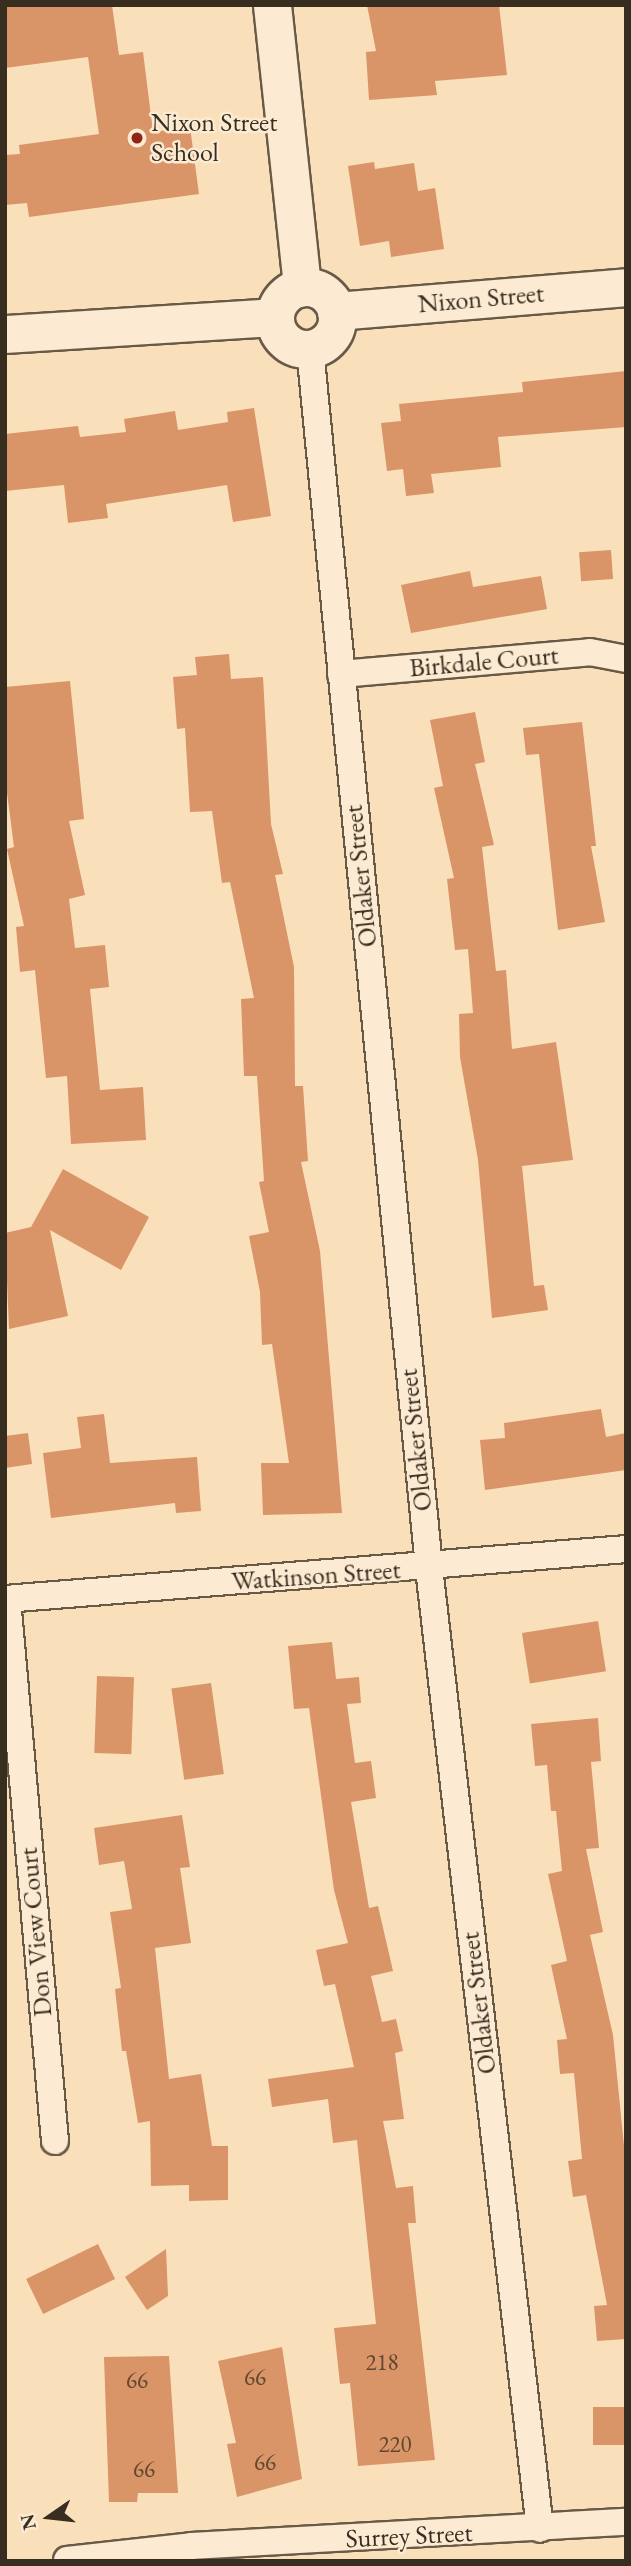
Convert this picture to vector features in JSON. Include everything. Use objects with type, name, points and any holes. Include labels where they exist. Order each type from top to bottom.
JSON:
[{"type":"street","points":[[272,5],[302,287]]},
{"type":"street","points":[[302,287],[328,296],[336,311],[329,339],[310,349],[286,341],[274,317],[282,298],[302,287]]},
{"type":"street","name":"Nixon Street","points":[[336,311],[626,287]]},
{"type":"street","points":[[5,334],[274,317]]},
{"type":"street","name":"Oldaker Street","points":[[310,349],[429,1568],[540,2529]]},
{"type":"street","name":"Birkdale Court","points":[[341,674],[590,652],[626,659]]},
{"type":"street","name":"Watkinson Street","points":[[6,1599],[429,1568],[626,1549]]},
{"type":"street","name":"Don View Court","points":[[6,1599],[55,2141]]},
{"type":"street","name":"Surrey Street","points":[[67,2560],[191,2546],[540,2529],[626,2522]]},
{"type":"building","points":[[5,5],[112,5],[119,55],[143,52],[153,132],[190,127],[199,194],[29,217],[27,203],[5,205],[5,155],[20,154],[19,145],[99,134],[88,57],[5,68]]},
{"type":"building","points":[[367,5],[499,5],[507,75],[435,81],[437,95],[369,100],[366,52],[376,51]]},
{"type":"building","points":[[374,162],[375,169],[414,163],[418,191],[435,188],[444,249],[391,257],[389,241],[360,246],[348,166]]},
{"type":"building","points":[[626,371],[626,427],[498,437],[501,467],[431,474],[434,493],[406,496],[403,469],[387,471],[381,423],[401,421],[399,404],[523,392],[522,382]]},
{"type":"building","points":[[254,408],[271,516],[233,522],[227,485],[106,504],[108,518],[68,523],[64,485],[5,491],[5,434],[78,426],[80,437],[126,432],[124,419],[175,411],[178,430],[228,422],[227,412]]},
{"type":"building","points":[[611,550],[613,579],[581,581],[579,552]]},
{"type":"building","points":[[470,571],[473,587],[541,576],[547,609],[411,633],[401,585]]},
{"type":"building","points":[[229,654],[231,679],[263,677],[271,824],[283,874],[275,875],[294,967],[295,1086],[303,1086],[308,1161],[301,1162],[320,1251],[342,1513],[263,1515],[261,1463],[289,1463],[272,1344],[262,1345],[260,1292],[249,1236],[269,1232],[259,1182],[264,1181],[257,1076],[244,1076],[241,999],[254,998],[230,882],[222,883],[212,811],[190,812],[185,728],[177,729],[173,677],[197,675],[195,657]]},
{"type":"building","points":[[70,681],[84,819],[69,821],[85,895],[69,899],[75,948],[105,945],[109,987],[90,989],[100,1090],[143,1087],[146,1140],[71,1144],[67,1076],[46,1078],[35,970],[20,972],[16,927],[24,926],[7,849],[14,847],[5,777],[5,687]]},
{"type":"building","points":[[475,712],[485,762],[475,764],[494,845],[482,847],[496,971],[506,970],[512,1049],[556,1042],[573,1160],[522,1166],[534,1286],[544,1285],[548,1310],[492,1318],[478,1160],[460,1057],[459,1014],[473,1013],[468,949],[455,950],[447,879],[454,878],[434,788],[443,786],[430,720]]},
{"type":"building","points":[[582,722],[596,846],[591,846],[605,922],[558,930],[539,754],[526,755],[523,728]]},
{"type":"building","points":[[63,1169],[149,1217],[121,1270],[50,1230],[68,1316],[9,1329],[5,1233],[31,1227]]},
{"type":"building","points":[[601,1409],[606,1437],[626,1433],[626,1470],[485,1490],[480,1440],[505,1438],[504,1423]]},
{"type":"building","points":[[104,1414],[110,1463],[197,1457],[201,1511],[176,1513],[175,1503],[51,1518],[43,1453],[81,1448],[77,1417]]},
{"type":"building","points":[[28,1433],[32,1464],[5,1468],[5,1436]]},
{"type":"building","points":[[598,1621],[606,1671],[530,1683],[522,1633]]},
{"type":"building","points":[[332,1642],[336,1679],[359,1677],[361,1703],[347,1704],[355,1763],[371,1761],[376,1798],[351,1802],[369,1908],[378,1906],[393,1971],[371,1976],[382,2022],[396,2019],[403,2051],[395,2053],[404,2119],[383,2121],[396,2188],[413,2186],[416,2223],[408,2223],[435,2460],[358,2466],[350,2383],[340,2384],[334,2328],[376,2324],[357,2140],[333,2143],[328,2099],[272,2107],[268,2079],[354,2067],[335,1984],[324,1986],[316,1950],[348,1943],[334,1890],[309,1708],[294,1709],[288,1646]]},
{"type":"building","points":[[97,1676],[134,1677],[131,1754],[94,1753]]},
{"type":"building","points":[[211,1683],[224,1774],[184,1780],[171,1689]]},
{"type":"building","points":[[598,1718],[601,1761],[591,1762],[599,1848],[586,1849],[603,1932],[590,1935],[613,2035],[626,2166],[626,2339],[597,2341],[594,2306],[607,2305],[586,2195],[573,2197],[568,2161],[582,2159],[574,2073],[560,2074],[557,2040],[567,2039],[551,1965],[567,1961],[548,1874],[562,1871],[556,1811],[551,1811],[547,1765],[535,1766],[531,1724]]},
{"type":"building","points":[[182,1815],[190,1867],[180,1868],[191,1943],[155,1948],[169,2079],[201,2074],[212,2146],[228,2146],[228,2200],[189,2201],[189,2185],[151,2186],[150,2121],[138,2123],[126,2051],[122,2051],[115,1989],[121,1988],[110,1912],[132,1909],[124,1861],[99,1865],[94,1828]]},
{"type":"building","points":[[98,2244],[115,2279],[43,2314],[26,2279]]},
{"type":"building","points":[[166,2249],[168,2296],[147,2310],[125,2277]]},
{"type":"building","points":[[282,2347],[302,2479],[237,2497],[227,2444],[236,2443],[218,2361]]},
{"type":"building","points":[[169,2356],[178,2493],[138,2493],[137,2502],[109,2502],[104,2357]]},
{"type":"building","points":[[593,2407],[626,2407],[626,2445],[593,2445]]},
{"type":"place","name":"Nixon Street School","points":[[137,138]]}]
